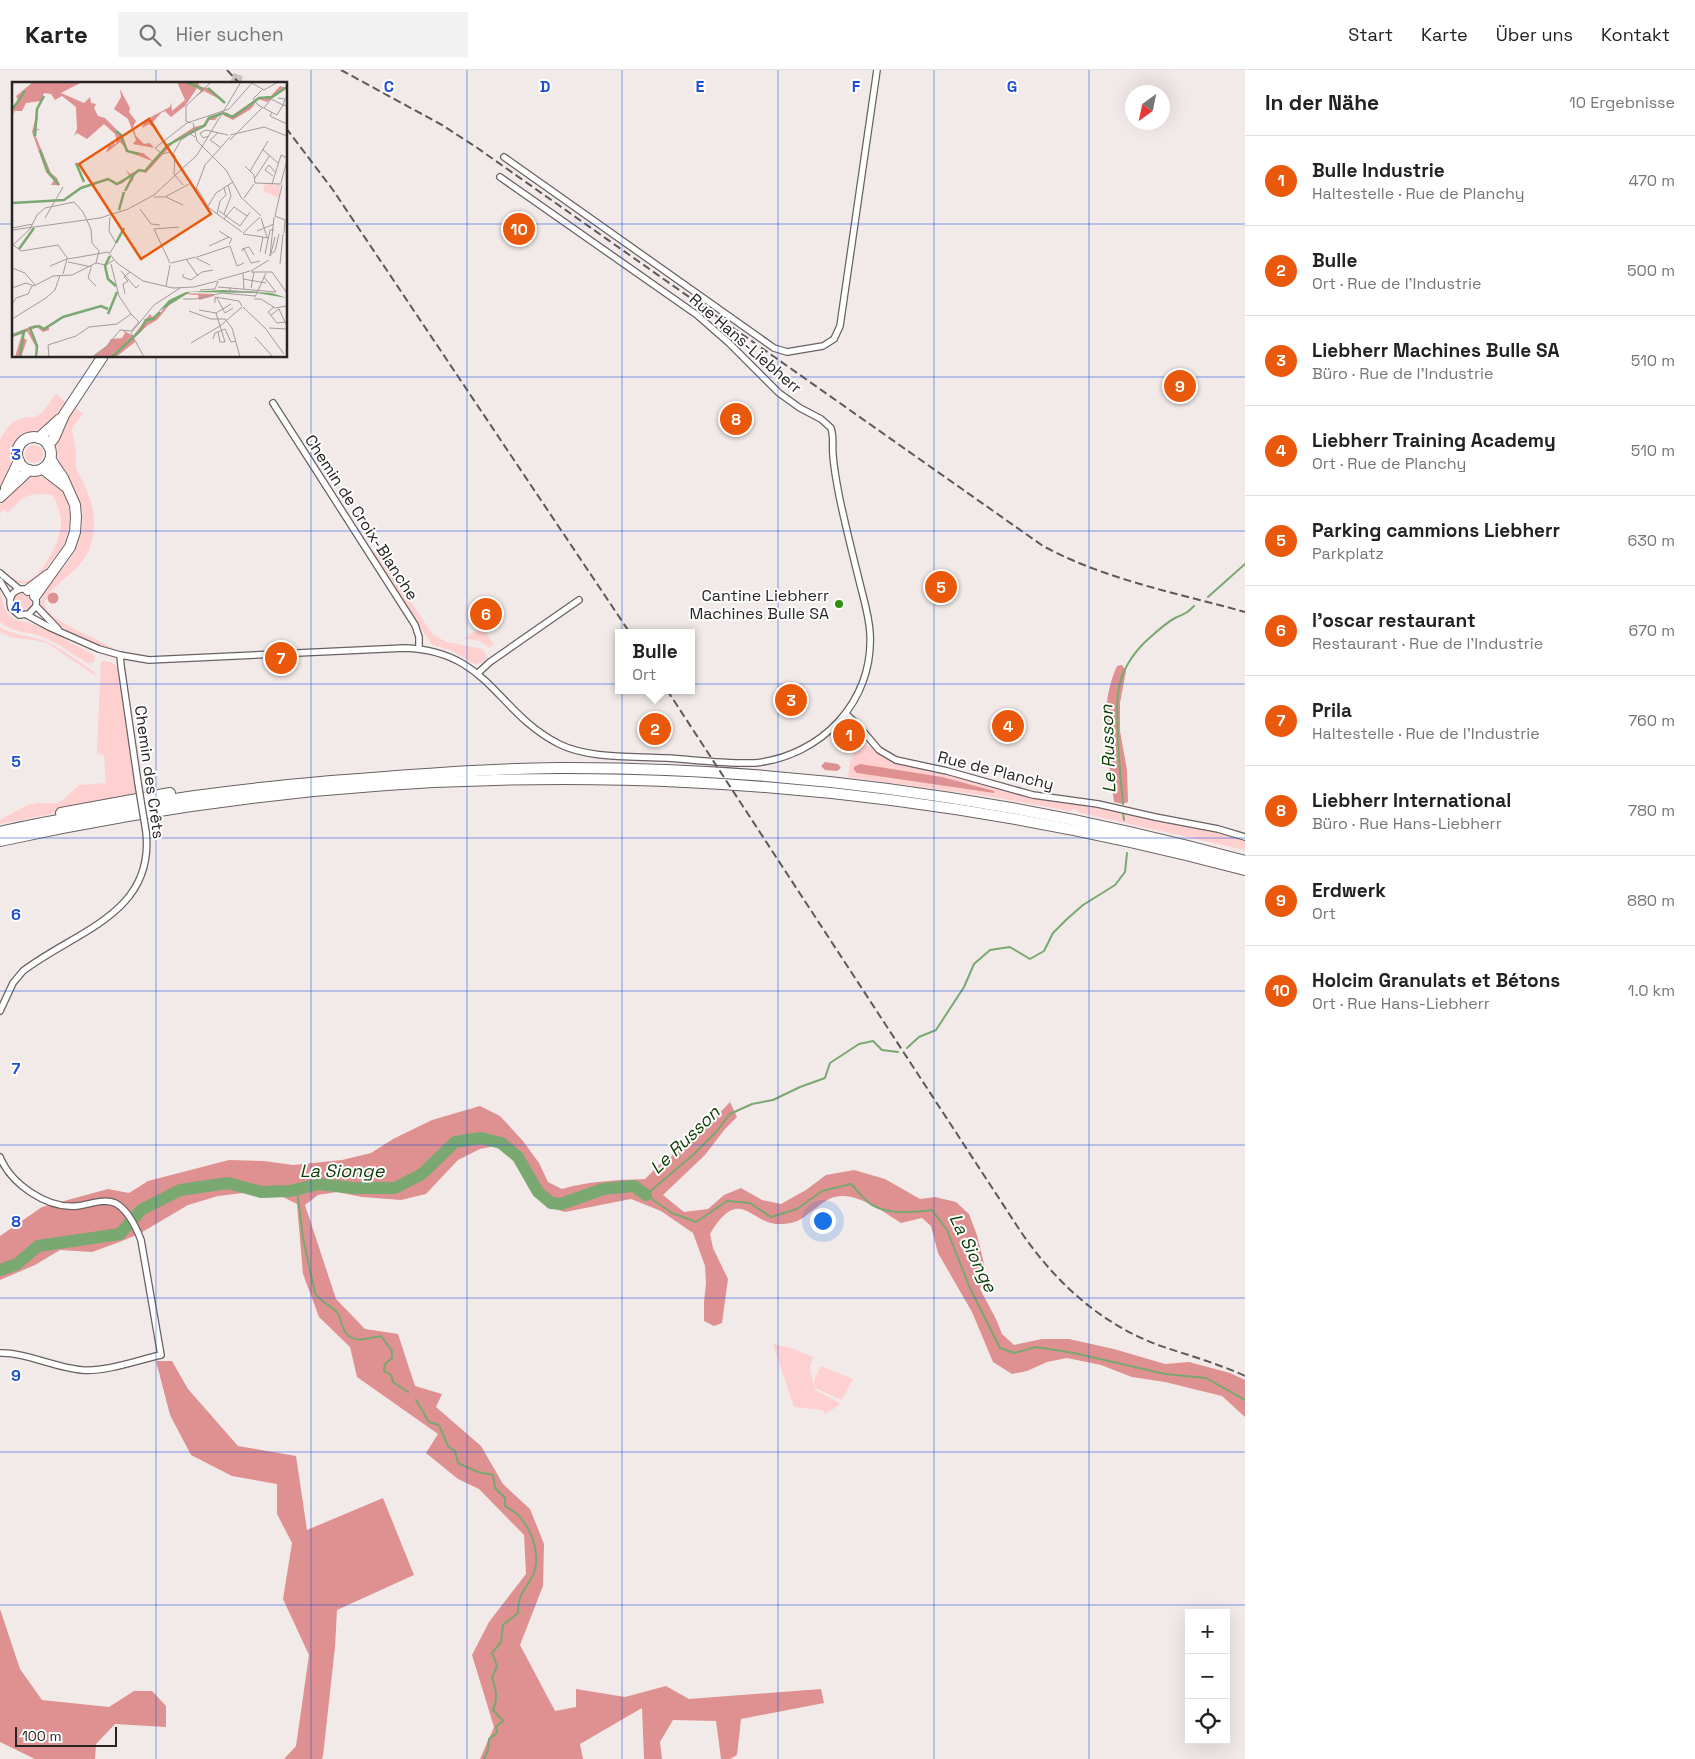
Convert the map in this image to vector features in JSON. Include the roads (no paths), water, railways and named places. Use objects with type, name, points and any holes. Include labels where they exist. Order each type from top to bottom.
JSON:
[{"type":"highway","points":[[48,445],[54,438],[64,415],[102,358]]},
{"type":"highway","points":[[39,438],[64,415]]},
{"type":"highway","points":[[2,495],[19,461],[18,450],[20,445],[30,437],[39,438],[48,445],[51,452],[51,460],[60,473],[75,505],[76,517],[75,532],[70,547],[51,573],[35,583],[29,596]]},
{"type":"highway","points":[[19,461],[29,470],[34,471],[42,469],[51,460]]},
{"type":"highway","points":[[42,469],[66,487]]},
{"type":"highway","points":[[2,495],[29,470]]},
{"type":"highway","points":[[0,825],[153,795],[277,779],[427,767],[516,766],[539,769]]},
{"type":"highway","points":[[0,832],[168,800],[276,786],[418,774],[539,769],[624,770],[708,773],[809,780],[974,802],[1074,820],[1182,844],[1245,861]]},
{"type":"highway","points":[[0,842],[154,812],[262,796],[333,789],[475,780],[634,779],[781,788],[926,804],[1072,829],[1245,870]]},
{"type":"street","name":"Rue Hans-Liebherr","points":[[504,157],[774,348],[787,352],[820,347],[833,340],[840,326],[877,70]]},
{"type":"street","name":"Rue Hans-Liebherr","points":[[120,656],[162,660],[342,650],[419,648],[451,657],[478,673],[525,720],[544,735],[567,747],[594,753],[736,763],[765,762],[790,755],[810,746],[828,733],[846,714],[865,674],[869,653],[870,631],[840,500],[831,428],[821,419],[800,408],[779,393],[729,343],[697,315],[500,177]]},
{"type":"street","name":"Chemin de Croix-Blanche","points":[[273,404],[415,625],[419,648]]},
{"type":"street","points":[[0,573],[29,596],[60,631]]},
{"type":"street","points":[[0,581],[10,598],[10,605],[14,612],[21,616],[32,612],[29,596]]},
{"type":"street","points":[[10,598],[14,592],[29,596]]},
{"type":"street","points":[[478,673],[490,662],[579,600]]},
{"type":"street","points":[[27,615],[86,644],[120,656]]},
{"type":"street","name":"Chemin des Crêts","points":[[0,1011],[13,983],[23,971],[112,915],[129,898],[137,886],[145,865],[147,849],[146,832],[120,656]]},
{"type":"street","name":"Rue de Planchy","points":[[846,714],[879,750],[896,760],[948,771],[1032,795],[1098,804],[1155,817],[1218,828],[1245,837]]},
{"type":"street","points":[[0,1158],[14,1179],[53,1204],[72,1206],[108,1201],[117,1204],[126,1214],[137,1231],[142,1246],[161,1354],[107,1367],[84,1370],[47,1364],[23,1356],[0,1354]]},
{"type":"waterway","name":"Le Russon","points":[[1208,597],[1245,564]]},
{"type":"waterway","name":"Le Russon","points":[[1123,804],[1118,752],[1117,708],[1123,674],[1135,653],[1145,642],[1167,623],[1194,606]]},
{"type":"waterway","name":"Le Russon","points":[[1123,813],[1124,820]]},
{"type":"waterway","name":"Le Russon","points":[[907,1048],[919,1037],[936,1030],[964,987],[974,964],[990,950],[1010,947],[1030,959],[1044,951],[1053,933],[1067,919],[1083,905],[1115,885],[1125,872],[1127,853]]},
{"type":"waterway","name":"La Sionge","points":[[898,1052],[882,1050],[873,1041],[859,1044],[830,1063],[825,1078],[773,1100],[752,1104],[730,1114],[716,1132],[694,1154],[646,1195],[672,1213],[696,1222],[727,1201],[750,1203],[771,1217],[797,1209],[822,1191],[851,1184],[868,1202],[881,1209],[903,1212],[932,1210],[947,1230],[970,1288],[1000,1348],[1014,1353],[1036,1347],[1074,1353],[1165,1374],[1206,1378],[1245,1400]]},
{"type":"waterway","name":"La Sionge","points":[[0,1270],[17,1264],[38,1246],[120,1234],[141,1210],[180,1190],[228,1183],[261,1192],[290,1191],[319,1184],[353,1188],[395,1188],[422,1174],[455,1142],[481,1138],[501,1143],[518,1157],[538,1192],[551,1203],[561,1204],[603,1189],[634,1186],[646,1195]]},
{"type":"waterway","points":[[297,1189],[303,1238],[315,1293],[337,1313],[345,1332],[349,1336],[358,1340],[381,1336],[392,1351],[392,1358],[385,1364],[384,1371],[391,1375],[393,1382],[408,1392]]},
{"type":"waterway","points":[[416,1400],[429,1422],[439,1425],[448,1446],[455,1451],[458,1463],[478,1472],[493,1475],[495,1488],[505,1498],[505,1506],[521,1518],[535,1546],[535,1570],[520,1597],[518,1613],[503,1625],[501,1642],[492,1653],[497,1666],[492,1678],[496,1694],[493,1710],[503,1721],[496,1727],[497,1733],[489,1739],[488,1750],[484,1759]]},
{"type":"tunnel","points":[[236,82],[240,70]]},
{"type":"railway","points":[[227,70],[238,82]]},
{"type":"railway","points":[[341,70],[442,125],[476,147],[1043,546],[1067,558],[1117,577],[1245,612]]},
{"type":"railway","points":[[288,131],[333,190],[627,629]]},
{"type":"railway","points":[[670,694],[1021,1232],[1049,1268],[1081,1299],[1117,1325],[1158,1345],[1213,1363],[1245,1376]]},
{"type":"place","name":"Holcim Granulats et Bétons","points":[[519,229]]},
{"type":"place","name":"Erdwerk","points":[[1180,386]]},
{"type":"place","name":"Liebherr International","points":[[736,419]]},
{"type":"place","name":"Parking cammions Liebherr","points":[[941,587]]},
{"type":"place","name":"Cantine Liebherr Machines Bulle SA","points":[[839,604]]},
{"type":"place","name":"l’oscar restaurant","points":[[486,614]]},
{"type":"place","name":"Prila","points":[[281,658]]},
{"type":"place","name":"Liebherr Machines Bulle SA","points":[[791,700]]},
{"type":"place","name":"Liebherr Training Academy","points":[[1008,726]]},
{"type":"place","name":"Bulle","points":[[655,729]]},
{"type":"place","name":"Bulle Industrie","points":[[849,735]]}]
